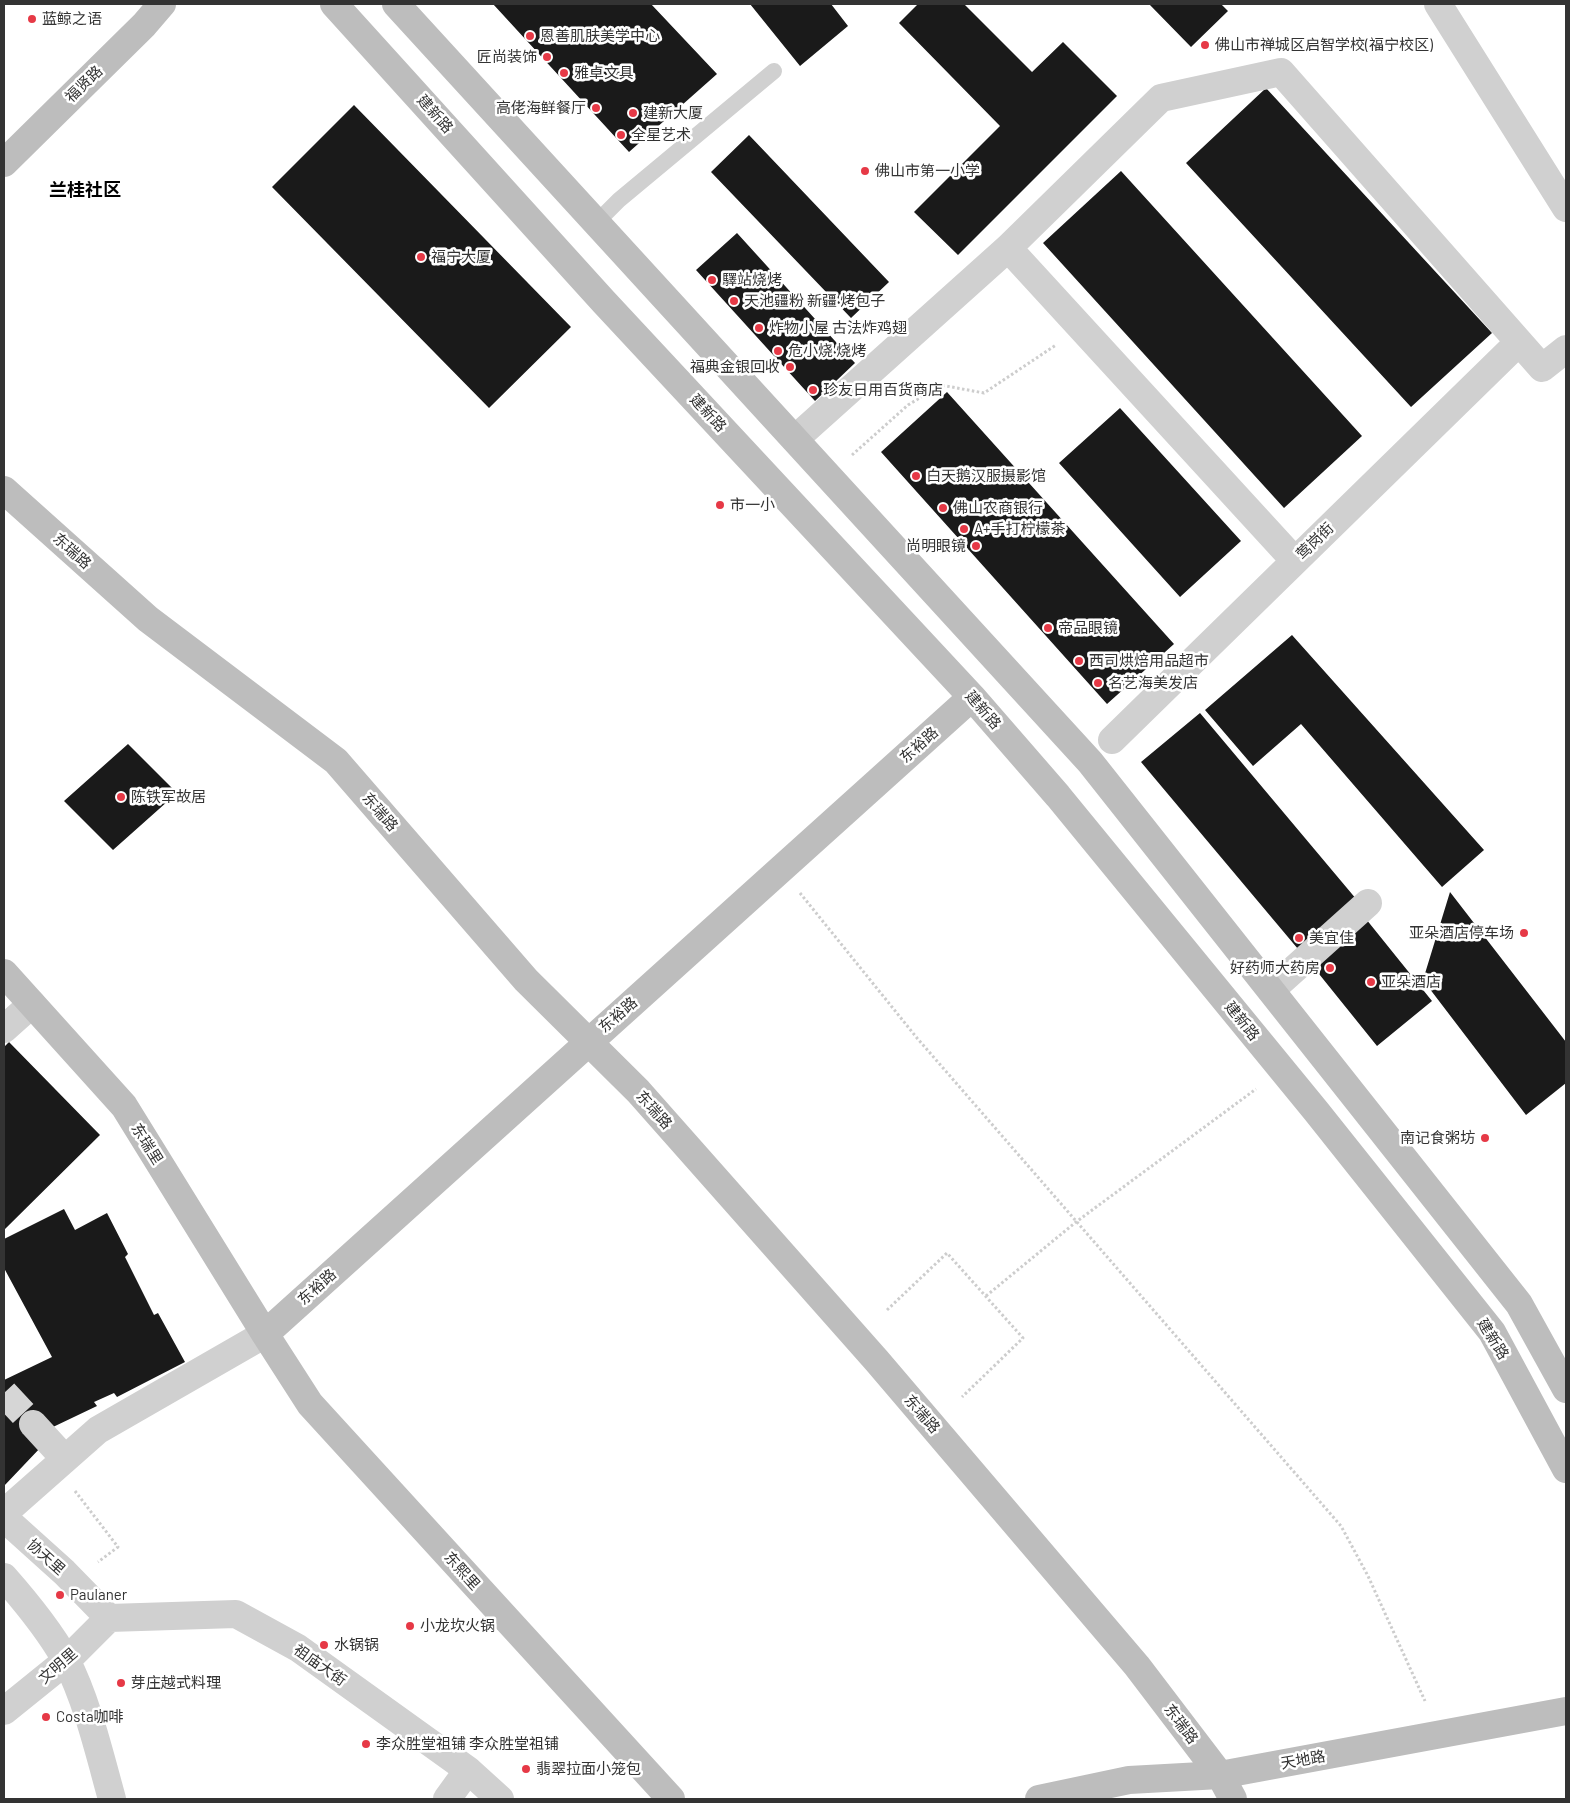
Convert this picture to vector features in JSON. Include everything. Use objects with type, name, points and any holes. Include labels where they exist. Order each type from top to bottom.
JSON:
[{"type":"street","name":"福贤路","points":[[4,163],[144,25],[162,4]]},
{"type":"street","name":"建新路","points":[[334,4],[604,302],[972,697],[1063,803],[1235,1012],[1492,1332],[1566,1469]]},
{"type":"street","points":[[396,4],[1090,762],[1519,1304],[1566,1389]]},
{"type":"street","points":[[1438,4],[1566,208]]},
{"type":"street","points":[[795,439],[1008,248],[1161,98],[1282,72],[1518,343],[1542,368],[1566,349]]},
{"type":"street","points":[[1008,248],[1295,561]]},
{"type":"street","name":"莺岗街","points":[[1112,740],[1518,343]]},
{"type":"street","name":"东瑞路","points":[[4,490],[148,619],[336,761],[526,980],[638,1091],[877,1361],[1137,1666],[1220,1775],[1232,1799]]},
{"type":"street","name":"东裕路","points":[[264,1334],[587,1041],[972,697]]},
{"type":"street","points":[[1271,990],[1368,903]]},
{"type":"street","name":"东瑞里","points":[[4,973],[124,1106],[264,1334]]},
{"type":"street","points":[[4,1029],[32,1004]]},
{"type":"street","points":[[4,1513],[98,1430],[264,1334]]},
{"type":"street","name":"东熙里","points":[[264,1334],[310,1404],[670,1799]]},
{"type":"street","points":[[33,1424],[60,1462]]},
{"type":"street","name":"协天里","points":[[4,1518],[74,1582],[109,1618]]},
{"type":"street","points":[[4,1577],[31,1607],[66,1661],[92,1726],[112,1799]]},
{"type":"street","name":"祖庙大街","points":[[109,1618],[236,1614],[298,1648],[468,1770],[500,1799]]},
{"type":"street","name":"文明里","points":[[4,1711],[66,1661],[109,1618]]},
{"type":"street","name":"天地路","points":[[1039,1799],[1130,1780],[1220,1775],[1566,1712]]},
{"type":"street","points":[[447,1799],[468,1770]]},
{"type":"lane","points":[[597,222],[619,200],[774,71]]},
{"type":"path","points":[[848,459],[908,405],[941,385],[984,393],[1082,328]]},
{"type":"path","points":[[797,888],[917,1038],[1341,1526],[1368,1576],[1425,1701]]},
{"type":"path","points":[[986,1296],[1076,1222],[1256,1089]]},
{"type":"path","points":[[887,1310],[947,1253],[1023,1338],[962,1397]]},
{"type":"path","points":[[60,1462],[118,1547],[74,1582]]},
{"type":"building","name":"建新大厦","points":[[493,4],[651,4],[717,74],[629,152]]},
{"type":"building","points":[[750,4],[831,4],[848,26],[800,66]]},
{"type":"building","points":[[918,4],[964,4],[1032,72],[1063,42],[1117,96],[958,255],[914,212],[1000,126],[899,23]]},
{"type":"building","points":[[1149,4],[1221,4],[1228,11],[1191,47]]},
{"type":"building","points":[[1266,88],[1492,333],[1411,407],[1186,163]]},
{"type":"building","name":"福宁大厦","points":[[354,105],[571,327],[489,408],[272,187]]},
{"type":"building","points":[[749,135],[889,282],[851,318],[711,172]]},
{"type":"building","points":[[1121,171],[1362,436],[1284,508],[1043,243]]},
{"type":"building","points":[[737,233],[855,363],[815,401],[696,270]]},
{"type":"building","points":[[947,392],[1174,644],[1107,704],[881,452]]},
{"type":"building","points":[[1120,408],[1241,541],[1180,597],[1059,463]]},
{"type":"building","points":[[1292,635],[1484,850],[1442,887],[1301,724],[1253,766],[1205,710]]},
{"type":"building","points":[[1200,713],[1357,900],[1298,949],[1141,762]]},
{"type":"building","name":"陈铁军故居","points":[[128,744],[177,793],[113,850],[64,801]]},
{"type":"building","points":[[1450,892],[1566,1042],[1566,1083],[1526,1115],[1423,980]]},
{"type":"building","name":"亚朵酒店","points":[[1366,919],[1432,1001],[1377,1046],[1311,964]]},
{"type":"building","points":[[9,1042],[100,1135],[4,1230],[4,1047]]},
{"type":"building","points":[[64,1209],[75,1230],[107,1213],[128,1254],[125,1257],[154,1315],[158,1313],[185,1362],[117,1397],[114,1393],[94,1402],[97,1406],[53,1427],[42,1446],[4,1486],[4,1380],[52,1357],[4,1268],[4,1239]]},
{"type":"tunnel","points":[[4,1393],[33,1424]]},
{"type":"place","name":"蓝鲸之语","points":[[32,19]]},
{"type":"place","name":"恩善肌肤美学中心","points":[[530,36]]},
{"type":"place","name":"佛山市禅城区启智学校(福宁校区)","points":[[1205,45]]},
{"type":"place","name":"匠尚装饰","points":[[547,57]]},
{"type":"place","name":"雅卓文具","points":[[564,73]]},
{"type":"place","name":"高佬海鲜餐厅","points":[[596,108]]},
{"type":"place","name":"建新大厦","points":[[633,113]]},
{"type":"place","name":"全星艺术","points":[[621,135]]},
{"type":"place","name":"佛山市第一小学","points":[[865,171]]},
{"type":"place","name":"福宁大厦","points":[[421,257]]},
{"type":"place","name":"驛站烧烤","points":[[712,280]]},
{"type":"place","name":"天池疆粉 新疆·烤包子","points":[[734,301]]},
{"type":"place","name":"炸物小屋 古法炸鸡翅","points":[[759,328]]},
{"type":"place","name":"危小烧·烧烤","points":[[778,351]]},
{"type":"place","name":"福典金银回收","points":[[790,367]]},
{"type":"place","name":"珍友日用百货商店","points":[[813,390]]},
{"type":"place","name":"白天鹅汉服摄影馆","points":[[916,476]]},
{"type":"place","name":"市一小","points":[[720,505]]},
{"type":"place","name":"佛山农商银行","points":[[943,508]]},
{"type":"place","name":"A+手打柠檬茶","points":[[964,529]]},
{"type":"place","name":"尚明眼镜","points":[[976,546]]},
{"type":"place","name":"帝品眼镜","points":[[1048,628]]},
{"type":"place","name":"西司烘焙用品超市","points":[[1079,661]]},
{"type":"place","name":"名艺海美发店","points":[[1098,683]]},
{"type":"place","name":"陈铁军故居","points":[[121,797]]},
{"type":"place","name":"亚朵酒店停车场","points":[[1524,933]]},
{"type":"place","name":"美宜佳","points":[[1299,938]]},
{"type":"place","name":"好药师大药房","points":[[1330,968]]},
{"type":"place","name":"亚朵酒店","points":[[1371,982]]},
{"type":"place","name":"南记食粥坊","points":[[1485,1138]]},
{"type":"place","name":"Paulaner","points":[[60,1595]]},
{"type":"place","name":"小龙坎火锅","points":[[410,1626]]},
{"type":"place","name":"水锅锅","points":[[324,1645]]},
{"type":"place","name":"芽庄越式料理","points":[[121,1683]]},
{"type":"place","name":"Costa咖啡","points":[[46,1717]]},
{"type":"place","name":"李众胜堂祖铺 李众胜堂祖铺","points":[[366,1744]]},
{"type":"place","name":"翡翠拉面小笼包","points":[[526,1769]]},
{"type":"district","name":"兰桂社区","points":[[85,190]]}]
